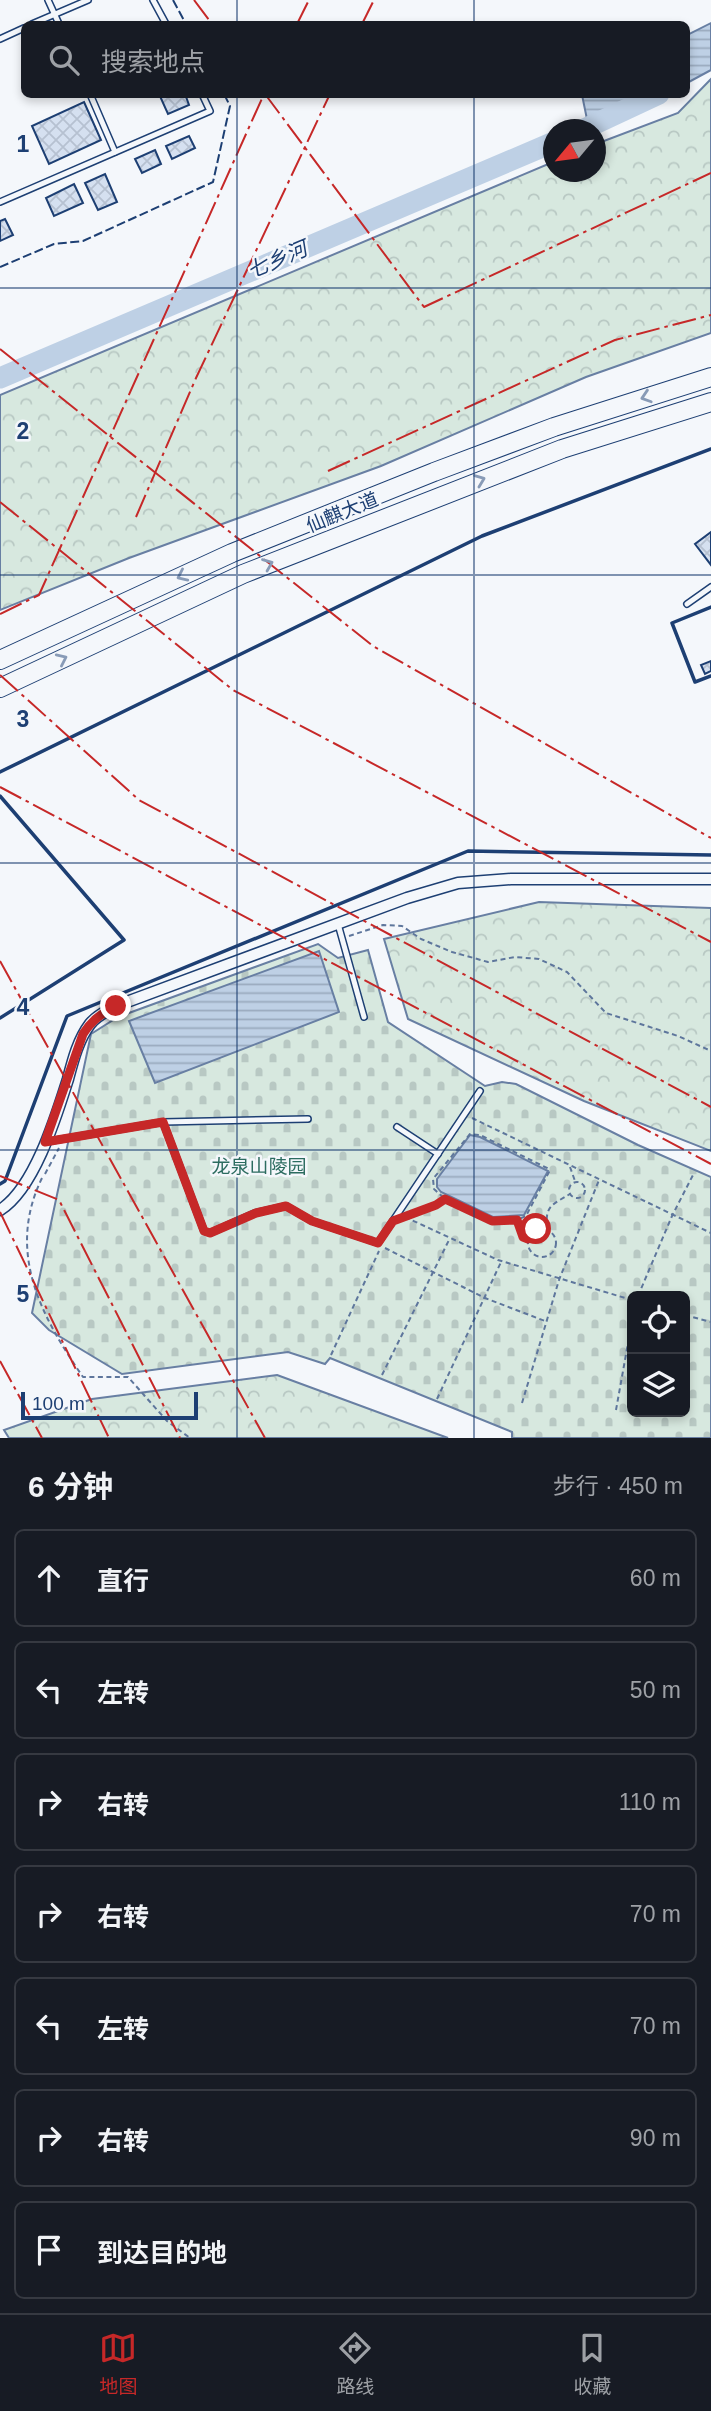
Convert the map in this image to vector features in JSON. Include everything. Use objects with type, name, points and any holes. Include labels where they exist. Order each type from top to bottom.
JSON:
[{"type":"main road","name":"仙麒大道","points":[[0,660],[232,553],[434,472],[554,427],[711,377]]},
{"type":"main road","name":"仙麒大道","points":[[0,688],[255,569],[562,449],[711,402]]},
{"type":"street","points":[[0,1210],[16,1197],[27,1182],[45,1142],[83,1034],[100,1014],[116,1006],[407,898],[458,883],[511,879],[711,879]]},
{"type":"lane","points":[[48,0],[58,21]]},
{"type":"lane","points":[[40,21],[88,0]]},
{"type":"lane","points":[[153,0],[164,21]]},
{"type":"lane","points":[[0,39],[21,29]]},
{"type":"lane","points":[[92,98],[115,152]]},
{"type":"lane","points":[[0,202],[209,111],[204,98]]},
{"type":"lane","points":[[687,604],[711,587]]},
{"type":"lane","points":[[338,925],[364,1017]]},
{"type":"lane","points":[[163,1122],[204,1231],[210,1233],[256,1213],[286,1206],[312,1221],[378,1243],[480,1091]]},
{"type":"lane","points":[[45,1142],[163,1122],[309,1119]]},
{"type":"lane","points":[[397,1127],[438,1154]]},
{"type":"path","points":[[342,939],[383,925],[402,926],[421,939],[452,952],[488,962],[515,957],[540,959],[567,972],[606,1013],[678,1036],[711,1051]]},
{"type":"path","points":[[464,1115],[711,1233]]},
{"type":"path","points":[[470,1134],[480,1135],[547,1168],[549,1172],[526,1216],[517,1220],[492,1221],[445,1199],[433,1189],[433,1179],[470,1134]]},
{"type":"path","points":[[63,1141],[40,1182],[30,1209],[26,1242],[33,1288],[65,1351],[83,1377],[128,1377],[167,1421],[190,1438]]},
{"type":"path","points":[[570,1166],[576,1182]]},
{"type":"path","points":[[640,1291],[672,1216],[694,1173]]},
{"type":"path","points":[[522,1404],[559,1280],[599,1180]]},
{"type":"path","points":[[576,1182],[582,1184],[585,1189],[584,1195],[578,1199],[570,1194],[570,1185],[576,1182]]},
{"type":"path","points":[[548,1229],[536,1229],[528,1239],[528,1248],[536,1256],[547,1256],[555,1248],[555,1237],[548,1229],[546,1215],[549,1208],[570,1194]]},
{"type":"path","points":[[445,1199],[436,1205],[403,1216],[502,1261],[627,1299]]},
{"type":"path","points":[[517,1220],[523,1237],[528,1239]]},
{"type":"path","points":[[382,1375],[450,1237]]},
{"type":"path","points":[[331,1354],[381,1246],[485,1298],[547,1322]]},
{"type":"path","points":[[437,1398],[502,1261]]},
{"type":"path","points":[[690,1316],[711,1322]]},
{"type":"path","points":[[616,1410],[627,1349]]},
{"type":"green space","points":[[711,79],[711,333],[586,377],[381,466],[129,558],[0,610],[0,395],[543,166],[543,182],[606,182],[606,140],[678,113]]},
{"type":"green space","points":[[539,902],[711,908],[711,1151],[584,1101],[408,1019],[384,939]]},
{"type":"green space","name":"龙泉山陵园","points":[[318,944],[338,958],[368,950],[388,1022],[485,1086],[502,1082],[516,1084],[638,1145],[711,1177],[711,1438],[512,1438],[512,1432],[330,1358],[325,1364],[288,1352],[122,1374],[49,1330],[32,1313],[91,1034],[118,1017]]},
{"type":"green space","points":[[277,1375],[448,1438],[9,1438],[4,1430],[92,1399]]},
{"type":"water","points":[[711,23],[711,70],[690,81],[690,34]]},
{"type":"water","points":[[583,98],[661,98],[606,128],[606,119],[587,119]]},
{"type":"water","points":[[319,951],[339,1012],[155,1083],[129,1021]]},
{"type":"water","points":[[470,1135],[480,1137],[548,1171],[524,1215],[493,1217],[441,1192],[437,1187],[437,1179]]},
{"type":"building","points":[[161,98],[186,98],[189,105],[168,114]]},
{"type":"building","points":[[84,102],[101,140],[49,164],[32,126]]},
{"type":"building","points":[[189,136],[195,148],[172,159],[166,146]]},
{"type":"building","points":[[155,150],[161,164],[142,173],[135,159]]},
{"type":"building","points":[[105,174],[117,202],[98,210],[85,183]]},
{"type":"building","points":[[74,184],[83,203],[54,216],[46,198]]},
{"type":"building","points":[[5,219],[13,235],[0,241],[0,221]]},
{"type":"building","points":[[711,532],[711,565],[695,544]]},
{"type":"building","points":[[711,661],[711,671],[705,674],[701,665]]},
{"type":"waterway","name":"七乡河","points":[[606,119],[650,98]]},
{"type":"waterway","name":"七乡河","points":[[0,378],[543,147]]},
{"type":"fence","points":[[173,0],[184,21]]},
{"type":"fence","points":[[0,267],[54,244],[83,241],[213,182],[230,106],[226,98]]},
{"type":"wall","points":[[0,772],[482,536],[711,449]]},
{"type":"wall","points":[[711,607],[672,623],[695,682],[711,676]]},
{"type":"wall","points":[[0,796],[124,940],[0,1018]]},
{"type":"wall","points":[[0,1184],[5,1181],[67,1016],[468,851],[711,855]]},
{"type":"power","points":[[194,0],[210,21]]},
{"type":"power","points":[[298,21],[309,0]]},
{"type":"power","points":[[364,21],[374,0]]},
{"type":"power","points":[[0,614],[39,595],[262,98]]},
{"type":"power","points":[[268,98],[424,307],[711,173]]},
{"type":"power","points":[[136,517],[196,378],[328,98]]},
{"type":"power","points":[[328,471],[615,340],[711,315]]},
{"type":"power","points":[[0,349],[373,646],[711,838]]},
{"type":"power","points":[[0,502],[233,690],[711,942]]},
{"type":"power","points":[[0,675],[139,800],[711,1107]]},
{"type":"power","points":[[0,787],[711,1164]]},
{"type":"power","points":[[0,961],[265,1438]]},
{"type":"power","points":[[0,1176],[59,1200],[180,1438]]},
{"type":"power","points":[[0,1212],[109,1438]]},
{"type":"power","points":[[0,1361],[42,1438]]},
{"type":"route","points":[[116,1006],[100,1014],[83,1034],[45,1142],[163,1122],[204,1231],[210,1233],[256,1213],[286,1206],[312,1221],[378,1243],[393,1221],[445,1199],[492,1221],[517,1220],[523,1237],[528,1239],[536,1229]]}]
